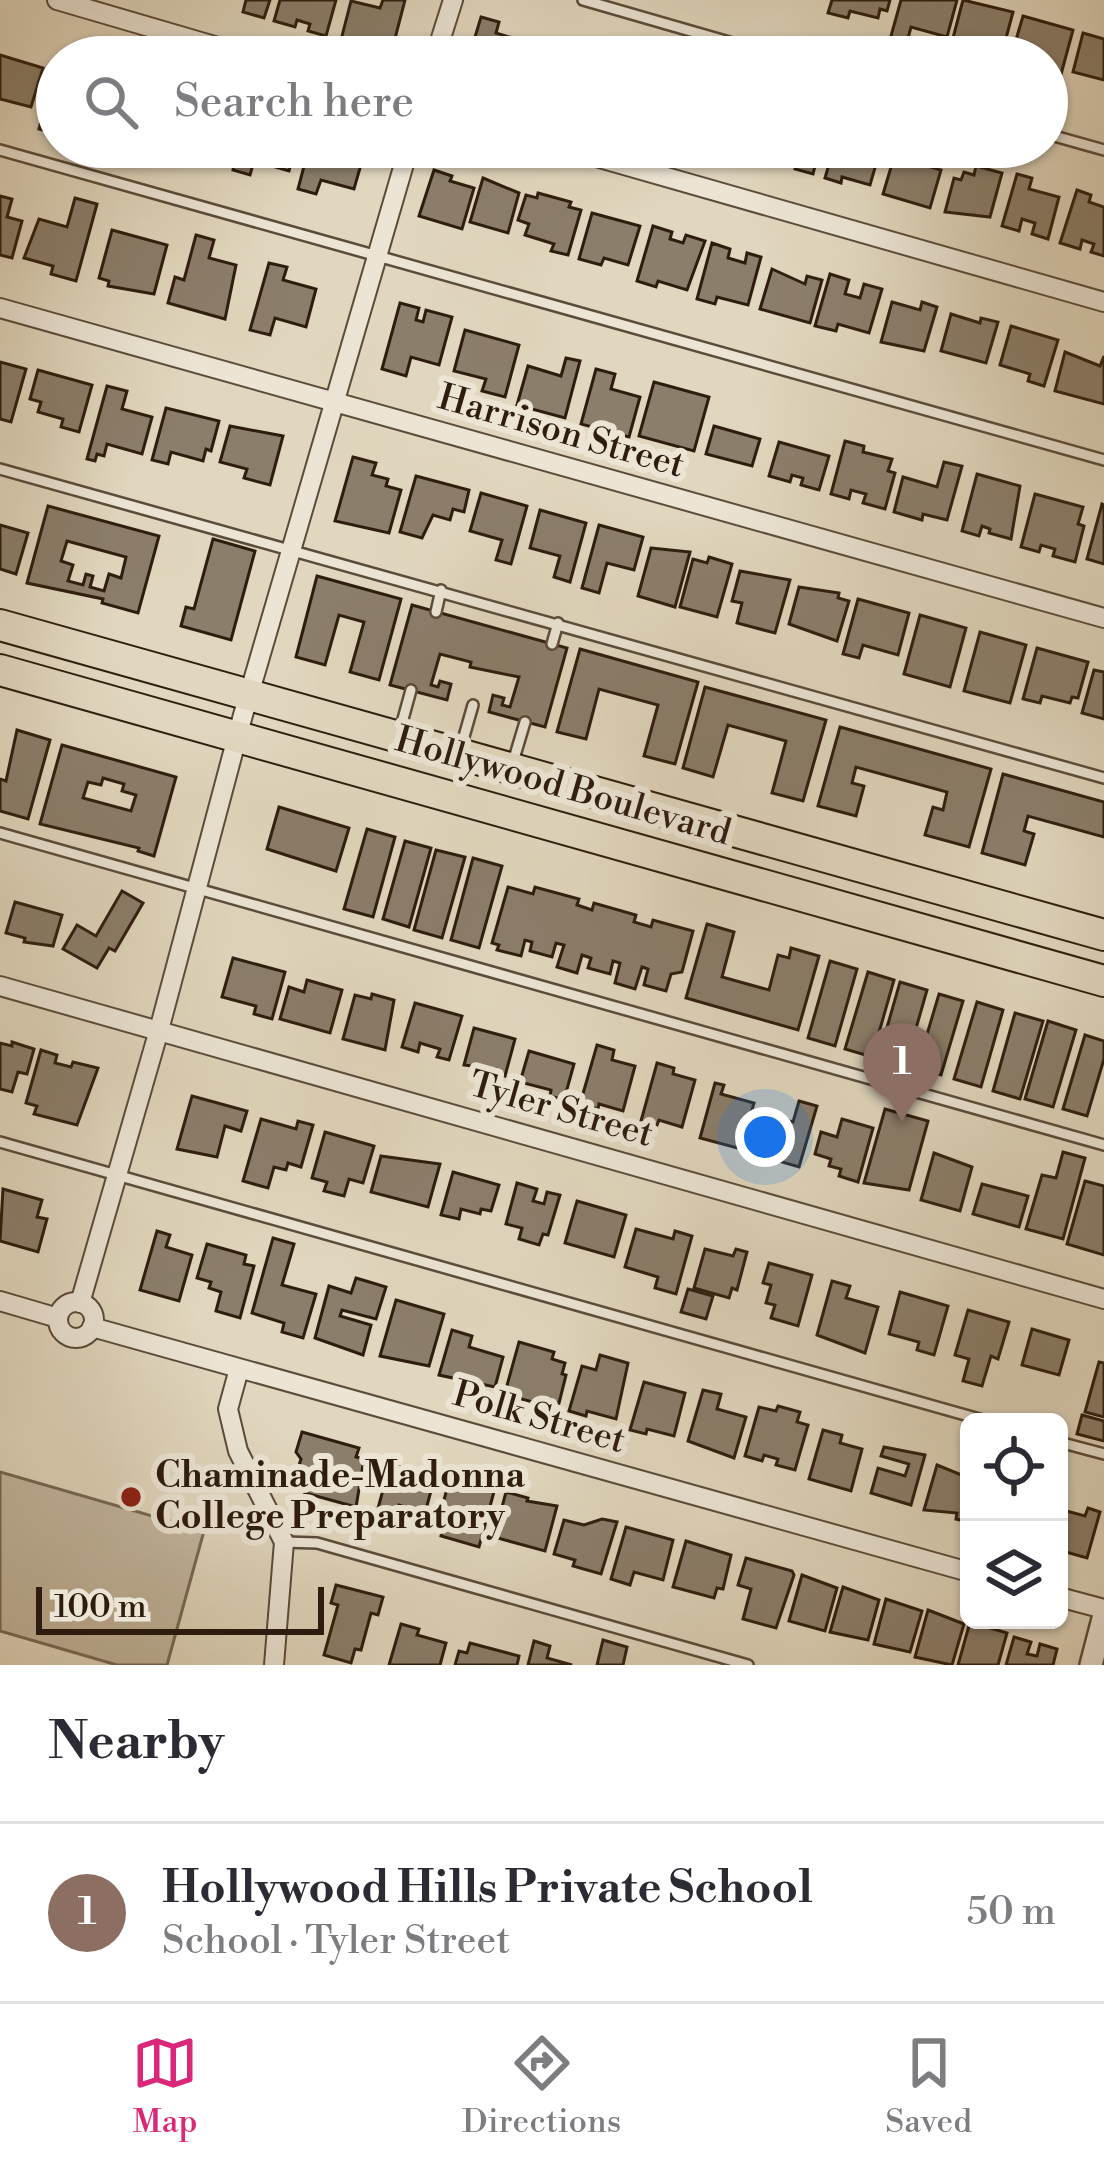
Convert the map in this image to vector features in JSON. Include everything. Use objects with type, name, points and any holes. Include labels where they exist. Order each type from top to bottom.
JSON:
[{"type":"highway","name":"Hollywood Boulevard","points":[[0,625],[243,715],[1104,981]]},
{"type":"highway","name":"Hollywood Boulevard","points":[[0,670],[243,715],[398,736],[1104,934]]},
{"type":"street","points":[[56,0],[180,36]]},
{"type":"street","points":[[442,36],[453,0]]},
{"type":"street","points":[[80,1303],[243,715],[403,168]]},
{"type":"street","points":[[635,168],[1104,302]]},
{"type":"street","name":"Harrison Street","points":[[0,308],[1104,618]]},
{"type":"street","name":"Tyler Street","points":[[0,986],[1104,1299]]},
{"type":"street","name":"Polk Street","points":[[0,1301],[58,1318],[62,1333],[73,1338],[84,1336],[92,1327],[960,1569]]},
{"type":"street","points":[[58,1318],[65,1306],[80,1303],[92,1312],[92,1327]]},
{"type":"street","points":[[239,1369],[228,1409],[238,1451],[284,1542],[274,1665]]},
{"type":"street","points":[[1068,1600],[1104,1612],[1091,1665]]},
{"type":"lane","points":[[583,0],[708,36]]},
{"type":"lane","points":[[1068,140],[1104,150]]},
{"type":"lane","points":[[0,150],[36,160]]},
{"type":"lane","points":[[64,168],[1104,460]]},
{"type":"lane","points":[[0,469],[1104,778]]},
{"type":"lane","points":[[436,612],[441,590]]},
{"type":"lane","points":[[552,644],[558,623]]},
{"type":"lane","points":[[398,736],[411,690]]},
{"type":"lane","points":[[459,753],[472,705]]},
{"type":"lane","points":[[512,767],[525,722]]},
{"type":"lane","points":[[0,833],[1104,1145]]},
{"type":"lane","points":[[0,1142],[960,1413]]},
{"type":"lane","points":[[1068,1444],[1104,1454]]},
{"type":"lane","points":[[284,1542],[317,1543],[748,1665]]},
{"type":"shaded area","points":[[0,1472],[204,1531],[167,1665],[117,1665],[0,1631]]},
{"type":"building","points":[[246,0],[270,0],[264,18],[243,12]]},
{"type":"building","points":[[280,0],[336,0],[326,36],[308,31],[310,24],[297,20],[295,27],[274,21]]},
{"type":"building","points":[[383,0],[405,0],[396,36],[342,36],[351,1],[380,8]]},
{"type":"building","points":[[832,0],[890,0],[887,11],[880,9],[878,18],[850,11],[848,18],[828,13]]},
{"type":"building","points":[[901,0],[957,0],[947,36],[911,27],[909,36],[891,36]]},
{"type":"building","points":[[963,0],[1013,12],[1007,36],[954,36]]},
{"type":"building","points":[[1023,16],[1073,30],[1068,48],[1068,36],[1017,36]]},
{"type":"building","points":[[481,17],[499,22],[496,33],[506,36],[475,36]]},
{"type":"building","points":[[1083,33],[1104,39],[1104,80],[1073,72]]},
{"type":"building","points":[[0,55],[36,66],[31,107],[0,99]]},
{"type":"building","points":[[304,168],[360,168],[354,189],[321,180],[316,194],[298,189]]},
{"type":"building","points":[[828,168],[875,168],[870,185],[842,177],[841,183],[825,178]]},
{"type":"building","points":[[891,168],[941,170],[930,208],[883,194]]},
{"type":"building","points":[[976,168],[1002,173],[990,217],[945,212],[954,178],[961,180],[964,172],[974,175]]},
{"type":"building","points":[[434,170],[474,188],[462,229],[419,216]]},
{"type":"building","points":[[1017,174],[1032,178],[1029,189],[1059,197],[1048,239],[1032,234],[1035,223],[1022,219],[1019,231],[1002,226]]},
{"type":"building","points":[[483,178],[519,193],[508,233],[470,222]]},
{"type":"building","points":[[1077,190],[1091,195],[1089,202],[1104,207],[1104,256],[1091,252],[1094,244],[1082,240],[1080,249],[1060,243]]},
{"type":"building","points":[[538,193],[571,202],[569,207],[581,210],[568,255],[551,251],[554,244],[525,235],[529,224],[518,220],[526,195],[537,198]]},
{"type":"building","points":[[0,196],[12,199],[7,217],[22,221],[12,258],[0,255]]},
{"type":"building","points":[[75,198],[97,204],[76,281],[51,274],[53,266],[24,258],[39,219],[67,227]]},
{"type":"building","points":[[592,213],[640,226],[628,265],[604,258],[601,265],[579,259]]},
{"type":"building","points":[[653,226],[672,232],[670,239],[683,243],[686,235],[705,241],[687,290],[658,281],[656,287],[637,281]]},
{"type":"building","points":[[112,230],[167,245],[154,294],[108,286],[109,281],[99,278]]},
{"type":"building","points":[[196,235],[214,240],[209,258],[236,265],[225,319],[168,303],[175,277],[184,280]]},
{"type":"building","points":[[712,243],[730,249],[728,258],[745,263],[747,253],[761,257],[748,305],[717,297],[715,304],[697,299]]},
{"type":"building","points":[[269,263],[287,267],[283,280],[316,289],[306,327],[275,318],[270,335],[250,330]]},
{"type":"building","points":[[772,269],[805,284],[807,276],[822,280],[810,323],[760,309]]},
{"type":"building","points":[[830,274],[849,280],[845,294],[860,298],[864,284],[882,289],[869,333],[838,324],[836,331],[815,326]]},
{"type":"building","points":[[892,302],[920,310],[922,302],[937,307],[924,351],[881,342]]},
{"type":"building","points":[[400,303],[419,308],[416,320],[423,322],[426,310],[452,317],[439,365],[411,357],[406,376],[382,369]]},
{"type":"building","points":[[951,314],[980,323],[981,318],[998,322],[986,363],[941,351]]},
{"type":"building","points":[[1011,326],[1058,340],[1044,386],[1028,381],[1030,374],[1000,365]]},
{"type":"building","points":[[465,330],[519,345],[505,397],[482,391],[486,379],[454,371]]},
{"type":"building","points":[[1065,352],[1100,366],[1104,356],[1104,404],[1055,391]]},
{"type":"building","points":[[566,358],[580,361],[565,418],[517,405],[528,366],[561,376]]},
{"type":"building","points":[[0,362],[26,369],[11,422],[0,419]]},
{"type":"building","points":[[596,369],[615,374],[611,389],[640,397],[629,437],[581,424]]},
{"type":"building","points":[[38,370],[92,385],[79,432],[61,427],[63,419],[38,412],[41,402],[30,399]]},
{"type":"building","points":[[654,382],[709,397],[694,451],[639,436]]},
{"type":"building","points":[[107,386],[127,391],[122,409],[152,417],[142,454],[107,444],[104,456],[87,459]]},
{"type":"building","points":[[166,408],[219,421],[211,451],[206,449],[203,461],[171,452],[168,464],[152,460]]},
{"type":"building","points":[[230,426],[283,436],[270,485],[244,478],[247,469],[220,462]]},
{"type":"building","points":[[714,426],[760,439],[752,466],[706,454]]},
{"type":"building","points":[[845,441],[864,446],[863,452],[892,459],[888,471],[895,473],[885,509],[863,503],[866,494],[851,490],[849,499],[831,494]]},
{"type":"building","points":[[779,442],[829,456],[819,490],[801,485],[803,478],[792,475],[790,482],[769,476]]},
{"type":"building","points":[[353,457],[376,463],[372,475],[388,479],[386,486],[401,490],[389,533],[335,521]]},
{"type":"building","points":[[944,462],[962,466],[947,520],[923,514],[922,520],[894,512],[903,477],[937,487]]},
{"type":"building","points":[[977,474],[1020,486],[1011,539],[982,526],[979,536],[962,531]]},
{"type":"building","points":[[416,476],[469,490],[464,512],[453,509],[450,520],[433,515],[422,538],[400,532]]},
{"type":"building","points":[[481,493],[527,506],[511,564],[496,560],[502,540],[470,531]]},
{"type":"building","points":[[1035,494],[1083,507],[1078,524],[1084,526],[1075,562],[1053,556],[1055,549],[1041,545],[1039,552],[1021,547]]},
{"type":"building","points":[[1104,505],[1104,564],[1087,559]]},
{"type":"building","points":[[48,506],[159,536],[138,613],[102,603],[103,599],[27,583]],"holes":[[[67,541],[126,557],[121,578],[109,574],[104,591],[90,587],[93,576],[86,574],[83,585],[68,581],[73,565],[61,561]]]},
{"type":"building","points":[[540,510],[586,523],[570,582],[554,577],[560,556],[530,548]]},
{"type":"building","points":[[0,525],[28,533],[16,574],[0,569]]},
{"type":"building","points":[[599,525],[643,537],[634,570],[607,563],[599,593],[582,588]]},
{"type":"building","points":[[213,539],[255,551],[231,640],[181,626],[186,607],[194,609]]},
{"type":"building","points":[[651,548],[690,552],[675,607],[638,596]]},
{"type":"building","points":[[709,557],[732,564],[717,617],[680,607],[693,559],[707,563]]},
{"type":"building","points":[[740,571],[790,580],[775,633],[737,623],[742,603],[732,601]]},
{"type":"building","points":[[317,576],[401,599],[379,680],[350,672],[364,622],[339,615],[325,665],[296,657]]},
{"type":"building","points":[[799,587],[839,593],[838,598],[849,601],[837,641],[789,624]]},
{"type":"building","points":[[858,599],[909,613],[898,655],[863,645],[859,658],[843,654]]},
{"type":"building","points":[[412,605],[567,648],[545,727],[489,712],[493,695],[504,698],[502,705],[510,707],[519,677],[470,667],[471,662],[440,654],[431,685],[451,684],[447,700],[390,685]]},
{"type":"building","points":[[920,615],[966,628],[950,687],[904,674]]},
{"type":"building","points":[[980,632],[1026,645],[1010,703],[964,691]]},
{"type":"building","points":[[1037,648],[1088,662],[1078,698],[1072,697],[1070,703],[1042,696],[1040,703],[1023,699]]},
{"type":"building","points":[[580,649],[698,682],[675,764],[644,756],[658,705],[599,689],[586,739],[557,732]]},
{"type":"building","points":[[1094,670],[1104,672],[1104,719],[1082,713]]},
{"type":"building","points":[[705,687],[826,720],[803,801],[772,793],[786,741],[728,725],[713,777],[683,768]]},
{"type":"building","points":[[840,727],[991,769],[969,847],[925,835],[933,807],[943,810],[947,792],[856,767],[852,783],[864,786],[856,816],[818,806]]},
{"type":"building","points":[[17,730],[50,740],[28,819],[0,811],[0,779],[6,781]]},
{"type":"building","points":[[62,745],[176,777],[154,856],[139,848],[40,824]],"holes":[[[103,778],[124,784],[122,791],[136,795],[131,811],[83,798],[88,782],[101,785]]]},
{"type":"building","points":[[1003,774],[1104,802],[1104,837],[1028,816],[1024,831],[1034,834],[1025,865],[982,853]]},
{"type":"building","points":[[279,807],[349,828],[336,871],[267,849]]},
{"type":"building","points":[[367,829],[395,837],[373,917],[344,909]]},
{"type":"building","points":[[405,841],[431,848],[409,927],[383,919]]},
{"type":"building","points":[[436,850],[465,857],[442,938],[414,930]]},
{"type":"building","points":[[473,858],[502,866],[479,948],[451,940]]},
{"type":"building","points":[[508,887],[533,894],[535,887],[579,899],[577,905],[592,910],[594,903],[636,915],[634,922],[651,927],[653,920],[693,931],[682,972],[671,974],[666,991],[644,985],[648,969],[642,967],[635,989],[615,983],[620,963],[613,961],[610,974],[588,968],[591,958],[582,955],[577,973],[557,967],[564,945],[556,943],[552,957],[530,951],[532,942],[525,940],[521,956],[497,950],[499,945],[492,943]]},
{"type":"building","points":[[122,891],[143,903],[115,951],[109,948],[97,968],[63,949],[77,925],[96,936]]},
{"type":"building","points":[[15,902],[62,915],[53,946],[24,942],[25,938],[6,933]]},
{"type":"building","points":[[707,924],[734,932],[722,977],[769,990],[778,955],[789,958],[791,948],[819,956],[798,1030],[686,998]]},
{"type":"building","points":[[233,958],[285,972],[272,1019],[254,1014],[256,1006],[222,997]]},
{"type":"building","points":[[830,961],[857,969],[835,1046],[808,1038]]},
{"type":"building","points":[[868,972],[894,980],[872,1057],[845,1049]]},
{"type":"building","points":[[307,980],[342,990],[330,1033],[280,1019],[289,987],[304,992]]},
{"type":"building","points":[[900,982],[927,990],[905,1067],[878,1059]]},
{"type":"building","points":[[372,994],[394,1000],[385,1050],[343,1039],[355,995],[371,999]]},
{"type":"building","points":[[939,994],[963,1001],[941,1075],[917,1068]]},
{"type":"building","points":[[977,1002],[1003,1010],[981,1087],[954,1079]]},
{"type":"building","points":[[415,1003],[462,1016],[449,1060],[437,1057],[440,1049],[420,1043],[418,1052],[402,1047]]},
{"type":"building","points":[[1015,1013],[1043,1021],[1020,1099],[993,1091]]},
{"type":"building","points":[[1048,1021],[1076,1030],[1053,1107],[1025,1099]]},
{"type":"building","points":[[474,1028],[515,1039],[505,1076],[495,1073],[496,1069],[464,1065]]},
{"type":"building","points":[[1085,1035],[1104,1041],[1104,1059],[1087,1116],[1063,1109]]},
{"type":"building","points":[[12,1042],[34,1049],[27,1074],[18,1072],[12,1092],[0,1089],[0,1043],[12,1046]]},
{"type":"building","points":[[597,1045],[614,1050],[612,1060],[635,1066],[623,1111],[580,1104]]},
{"type":"building","points":[[41,1050],[57,1055],[55,1063],[98,1068],[77,1125],[34,1114],[37,1106],[26,1103]]},
{"type":"building","points":[[529,1051],[574,1064],[564,1100],[550,1096],[551,1090],[520,1082]]},
{"type":"building","points":[[657,1063],[695,1080],[682,1127],[641,1121]]},
{"type":"building","points":[[715,1083],[724,1085],[721,1094],[754,1103],[741,1149],[700,1138]]},
{"type":"building","points":[[192,1096],[247,1111],[241,1131],[225,1126],[217,1157],[177,1149]]},
{"type":"building","points":[[799,1101],[817,1106],[799,1167],[754,1154],[765,1114],[793,1122]]},
{"type":"building","points":[[885,1109],[928,1121],[909,1190],[864,1183]]},
{"type":"building","points":[[261,1119],[296,1129],[298,1121],[313,1125],[301,1167],[288,1163],[286,1170],[274,1167],[268,1188],[243,1181]]},
{"type":"building","points":[[842,1119],[873,1128],[858,1182],[839,1176],[841,1169],[829,1166],[831,1159],[815,1154],[821,1132],[837,1137]]},
{"type":"building","points":[[325,1132],[374,1146],[363,1183],[349,1179],[344,1196],[324,1191],[327,1182],[312,1178]]},
{"type":"building","points":[[1063,1152],[1085,1158],[1063,1239],[1026,1229],[1042,1175],[1056,1178]]},
{"type":"building","points":[[934,1153],[972,1167],[960,1211],[921,1200]]},
{"type":"building","points":[[381,1156],[440,1164],[428,1207],[371,1192]]},
{"type":"building","points":[[453,1172],[499,1185],[491,1211],[481,1209],[480,1214],[461,1209],[459,1219],[441,1215]]},
{"type":"building","points":[[1085,1181],[1104,1186],[1104,1255],[1067,1244]]},
{"type":"building","points":[[517,1183],[537,1189],[533,1201],[544,1204],[547,1192],[560,1195],[548,1235],[543,1234],[539,1245],[519,1239],[522,1228],[506,1224]]},
{"type":"building","points":[[982,1184],[1028,1196],[1019,1227],[973,1214]]},
{"type":"building","points":[[3,1189],[42,1200],[37,1217],[47,1219],[38,1252],[0,1241]]},
{"type":"building","points":[[577,1201],[626,1215],[614,1257],[565,1243]]},
{"type":"building","points":[[636,1229],[673,1239],[675,1231],[692,1236],[676,1294],[655,1288],[658,1277],[625,1267]]},
{"type":"building","points":[[157,1231],[170,1235],[166,1247],[192,1255],[179,1301],[140,1290]]},
{"type":"building","points":[[273,1238],[294,1244],[282,1285],[316,1294],[303,1338],[282,1332],[284,1323],[252,1313]]},
{"type":"building","points":[[207,1244],[246,1255],[244,1264],[254,1266],[240,1318],[216,1311],[221,1292],[197,1278]]},
{"type":"building","points":[[705,1249],[733,1256],[736,1249],[747,1252],[737,1290],[732,1288],[729,1298],[694,1288]]},
{"type":"building","points":[[769,1263],[812,1275],[798,1326],[771,1318],[775,1305],[766,1303],[771,1285],[763,1283]]},
{"type":"building","points":[[356,1278],[386,1287],[376,1319],[342,1310],[340,1316],[371,1325],[363,1355],[315,1338],[329,1286],[351,1293]]},
{"type":"building","points":[[832,1281],[850,1286],[846,1298],[878,1307],[865,1353],[817,1335]]},
{"type":"building","points":[[688,1289],[713,1296],[706,1319],[681,1312]]},
{"type":"building","points":[[900,1292],[948,1306],[934,1355],[917,1350],[919,1342],[889,1334]]},
{"type":"building","points":[[396,1300],[444,1314],[429,1366],[380,1356]]},
{"type":"building","points":[[968,1310],[1009,1322],[998,1359],[991,1356],[982,1386],[963,1381],[969,1359],[955,1355]]},
{"type":"building","points":[[1032,1329],[1069,1340],[1059,1375],[1022,1365]]},
{"type":"building","points":[[452,1330],[472,1336],[469,1347],[503,1357],[495,1387],[439,1375]]},
{"type":"building","points":[[519,1342],[554,1352],[552,1359],[565,1363],[559,1403],[542,1398],[540,1404],[514,1397],[516,1391],[506,1389]]},
{"type":"building","points":[[600,1355],[628,1363],[616,1419],[569,1411],[582,1366],[596,1370]]},
{"type":"building","points":[[1099,1362],[1104,1363],[1104,1417],[1085,1412]]},
{"type":"building","points":[[644,1382],[685,1393],[674,1436],[630,1430]]},
{"type":"building","points":[[703,1390],[721,1394],[717,1409],[746,1417],[734,1458],[688,1441]]},
{"type":"building","points":[[778,1406],[800,1412],[797,1422],[808,1425],[795,1470],[776,1465],[778,1459],[764,1455],[762,1461],[745,1456],[759,1407],[776,1411]]},
{"type":"building","points":[[1082,1415],[1104,1421],[1104,1441],[1077,1434]]},
{"type":"building","points":[[823,1430],[842,1435],[840,1443],[862,1449],[851,1491],[809,1479]]},
{"type":"building","points":[[302,1432],[359,1448],[356,1457],[364,1459],[356,1507],[305,1493],[309,1476],[297,1472],[301,1459],[296,1452]]},
{"type":"building","points":[[884,1447],[925,1455],[911,1505],[871,1493],[878,1468],[905,1476],[909,1464],[881,1456]]},
{"type":"building","points":[[390,1464],[435,1476],[425,1513],[399,1505],[395,1517],[377,1512]]},
{"type":"building","points":[[937,1465],[960,1474],[960,1520],[957,1513],[924,1510]]},
{"type":"building","points":[[450,1478],[495,1488],[479,1547],[441,1536],[443,1527],[437,1525]]},
{"type":"building","points":[[506,1492],[557,1506],[545,1551],[494,1537]]},
{"type":"building","points":[[1088,1508],[1100,1512],[1087,1558],[1068,1553],[1068,1511],[1085,1516]]},
{"type":"building","points":[[602,1519],[617,1522],[601,1574],[573,1566],[575,1560],[554,1554],[564,1520],[584,1525]]},
{"type":"building","points":[[626,1527],[673,1540],[663,1580],[634,1572],[630,1585],[611,1579]]},
{"type":"building","points":[[686,1541],[731,1555],[723,1589],[717,1588],[714,1598],[673,1587]]},
{"type":"building","points":[[746,1558],[794,1575],[776,1628],[743,1619],[751,1589],[738,1585]]},
{"type":"building","points":[[802,1575],[837,1588],[825,1631],[789,1621]]},
{"type":"building","points":[[336,1585],[383,1597],[378,1615],[371,1613],[361,1650],[355,1649],[351,1663],[324,1655],[338,1605],[331,1603]]},
{"type":"building","points":[[843,1587],[879,1600],[868,1640],[830,1632]]},
{"type":"building","points":[[886,1599],[922,1611],[910,1652],[874,1644]]},
{"type":"building","points":[[928,1610],[960,1622],[963,1629],[952,1665],[915,1657]]},
{"type":"building","points":[[401,1624],[419,1629],[417,1635],[446,1643],[440,1665],[389,1665]]},
{"type":"building","points":[[968,1629],[1007,1633],[998,1665],[958,1665]]},
{"type":"building","points":[[1014,1637],[1031,1642],[1027,1654],[1037,1656],[1040,1644],[1057,1649],[1053,1665],[1006,1665]]},
{"type":"building","points":[[603,1640],[627,1647],[623,1665],[597,1665]]},
{"type":"building","points":[[534,1641],[550,1646],[547,1658],[572,1665],[528,1665]]},
{"type":"building","points":[[470,1643],[519,1656],[517,1665],[455,1665],[459,1651],[467,1653]]},
{"type":"place","name":"Hollywood Hills Private School","points":[[902,1122]]},
{"type":"place","name":"Chaminade-Madonna College Preparatory","points":[[131,1497]]}]
